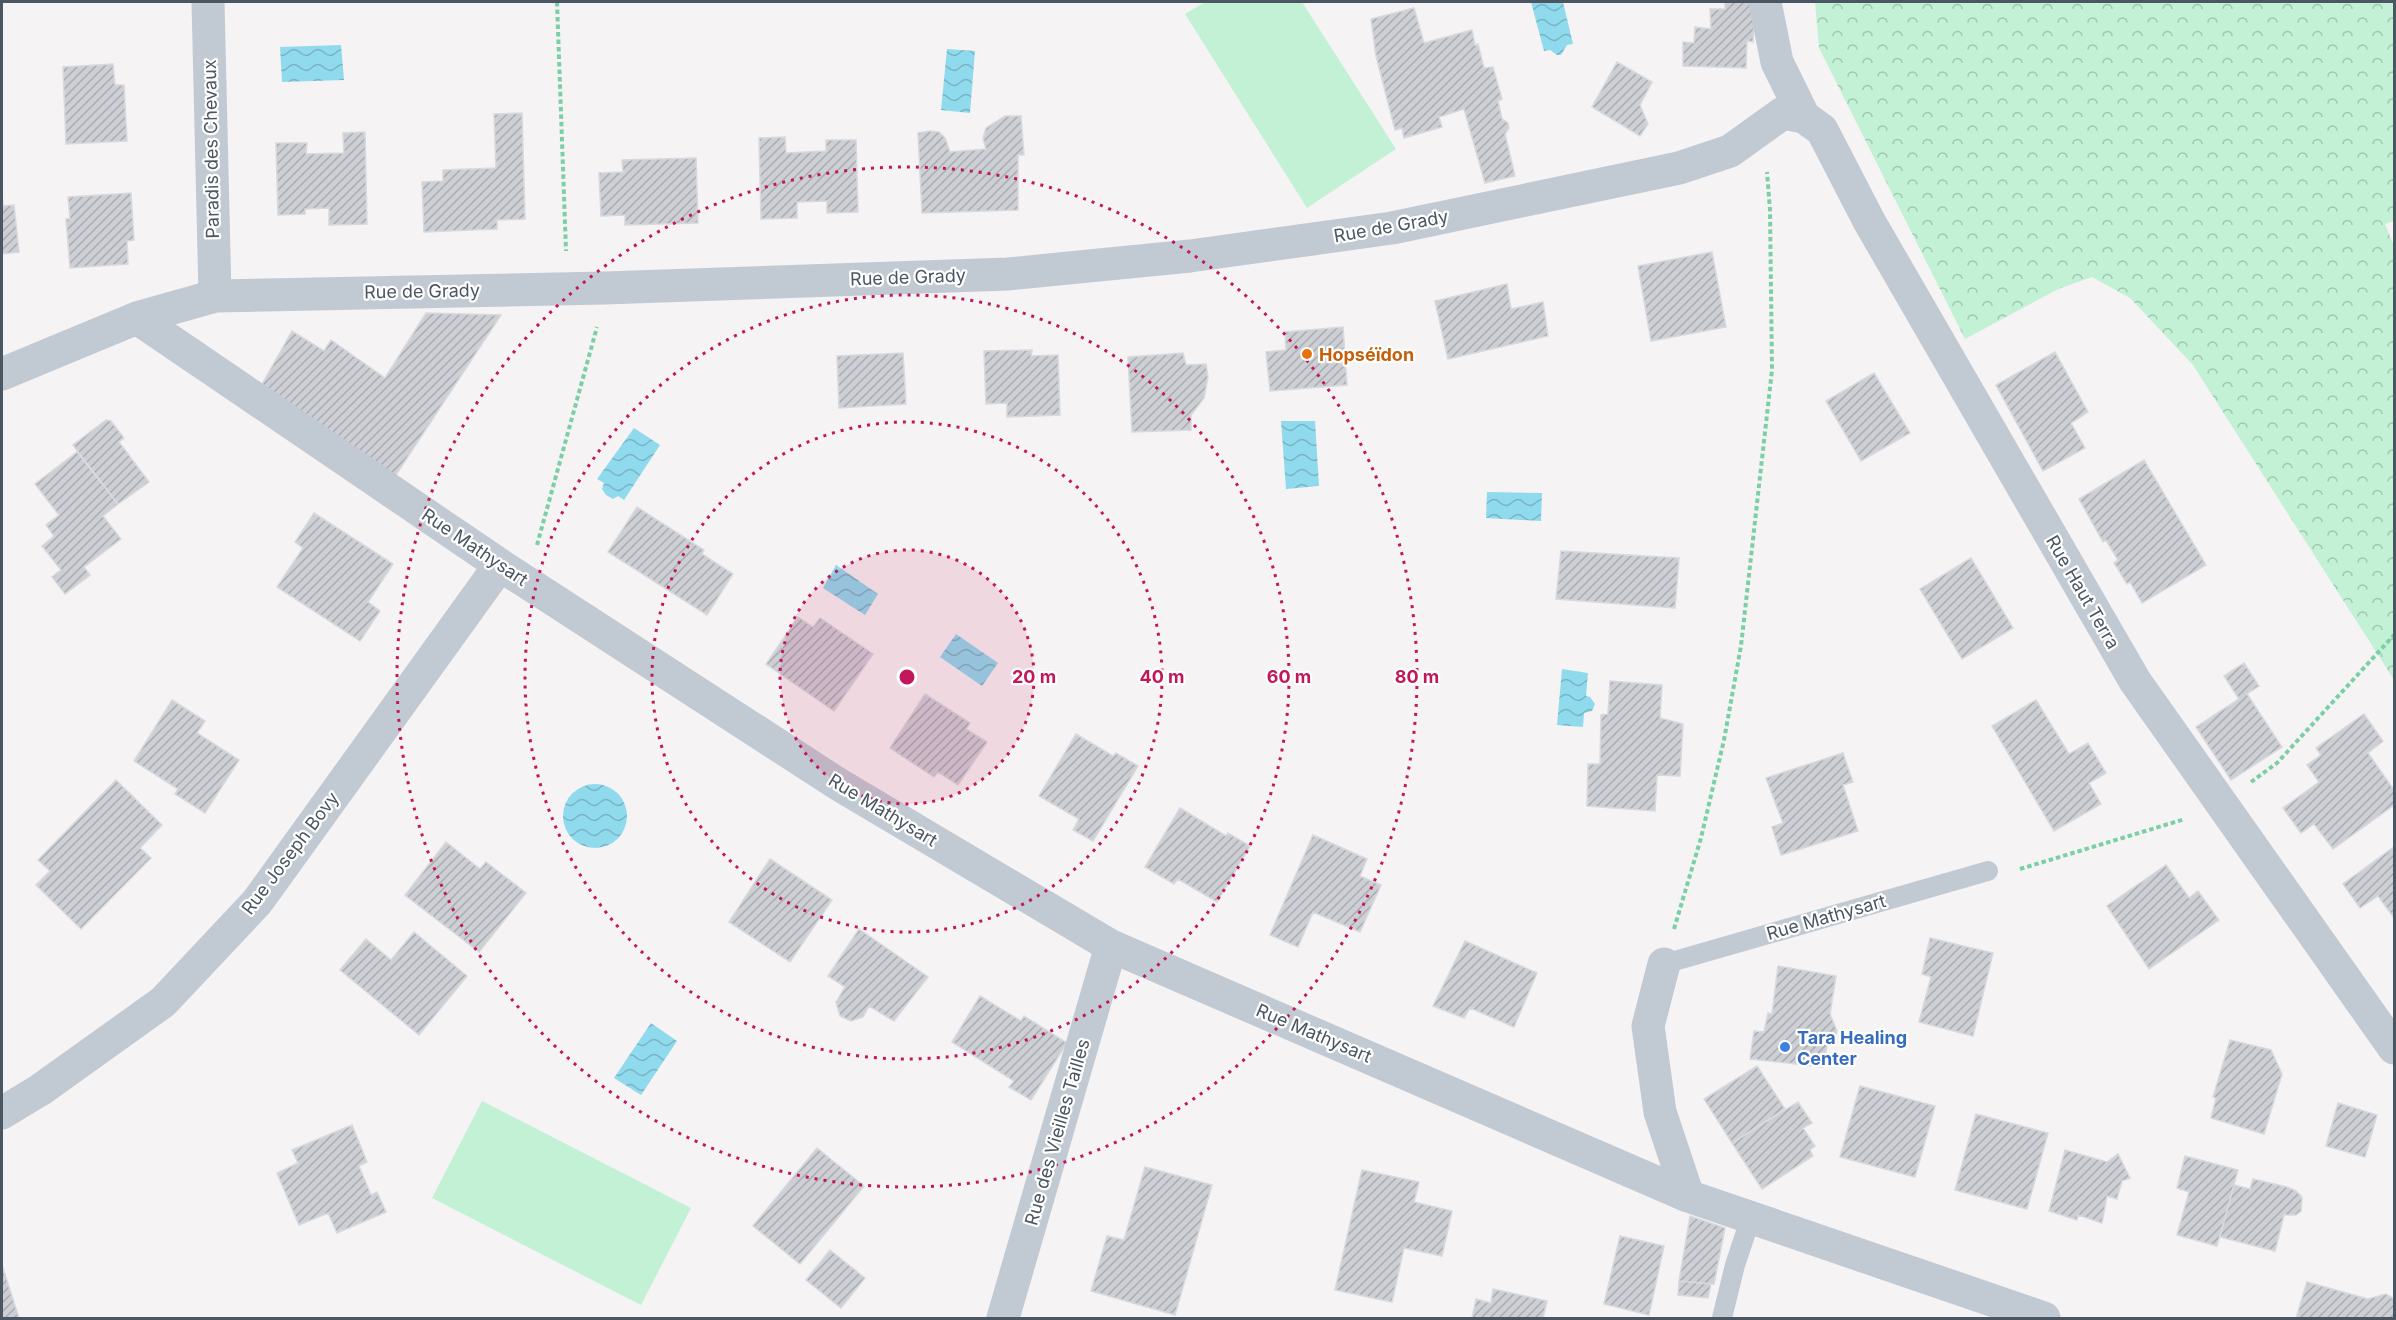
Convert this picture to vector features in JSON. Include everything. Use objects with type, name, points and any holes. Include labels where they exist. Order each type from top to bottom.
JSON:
[{"type":"street","name":"Paradis des Chevaux","points":[[208,2],[215,296]]},
{"type":"street","points":[[1765,2],[1777,62],[1804,117]]},
{"type":"street","name":"Rue de Grady","points":[[2,374],[137,318],[215,296],[605,288],[1008,274],[1190,256],[1392,228],[1678,168],[1730,151],[1783,113],[1804,117]]},
{"type":"street","name":"Rue Haut Terra","points":[[1804,117],[1822,130],[1869,220],[2134,681],[2394,1048]]},
{"type":"street","name":"Rue Mathysart","points":[[137,318],[500,565],[838,784],[1111,946],[1688,1196],[2044,1318]]},
{"type":"street","name":"Rue Joseph Bovy","points":[[2,1113],[40,1090],[163,1002],[257,902],[500,565]]},
{"type":"street","name":"Rue des Vieilles Tailles","points":[[1002,1318],[1111,946]]},
{"type":"street","points":[[1664,964],[1648,1026],[1660,1112],[1688,1196]]},
{"type":"lane","name":"Rue Mathysart","points":[[1664,964],[1988,871]]},
{"type":"lane","points":[[1722,1318],[1735,1265],[1751,1217]]},
{"type":"path","points":[[557,2],[567,288]]},
{"type":"path","points":[[1664,964],[1701,838],[1724,740],[1742,646],[1772,370],[1770,210],[1763,127]]},
{"type":"path","points":[[527,582],[599,319],[605,288]]},
{"type":"path","points":[[1988,871],[2000,875],[2180,821],[2222,804],[2277,763],[2394,635]]},
{"type":"green space","points":[[1205,2],[1302,2],[1396,149],[1307,208],[1185,14]]},
{"type":"green space","points":[[1815,2],[2394,2],[2394,221],[2385,224],[2394,246],[2394,680],[2193,365],[2130,298],[2092,277],[2058,289],[1965,339],[1819,48]]},
{"type":"green space","points":[[482,1101],[691,1208],[641,1305],[432,1198]]},
{"type":"water","points":[[1531,2],[1563,2],[1573,44],[1567,45],[1561,55],[1550,50],[1544,51]]},
{"type":"water","points":[[341,45],[344,80],[282,82],[280,47]]},
{"type":"water","points":[[947,49],[975,51],[970,113],[941,110]]},
{"type":"water","points":[[1281,421],[1315,421],[1319,486],[1286,489]]},
{"type":"water","points":[[634,428],[660,445],[624,500],[618,496],[613,499],[602,489],[604,483],[597,479]]},
{"type":"water","points":[[1487,492],[1542,493],[1541,521],[1486,518]]},
{"type":"water","points":[[836,565],[878,594],[865,615],[823,588]]},
{"type":"water","points":[[956,634],[998,663],[982,686],[940,657]]},
{"type":"water","points":[[1562,669],[1588,673],[1586,696],[1590,697],[1595,704],[1592,711],[1584,713],[1583,727],[1557,725]]},
{"type":"water","points":[[589,784],[601,784],[618,793],[625,804],[627,816],[625,828],[618,839],[601,848],[589,848],[577,843],[568,834],[563,822],[563,810],[568,798],[577,789]]},
{"type":"water","points":[[651,1023],[677,1041],[641,1095],[614,1078]]},
{"type":"building","points":[[1725,2],[1755,2],[1753,42],[1747,41],[1746,68],[1683,66],[1683,42],[1694,43],[1695,27],[1711,29],[1710,9],[1725,9]]},
{"type":"building","points":[[1414,8],[1424,43],[1472,30],[1484,68],[1493,67],[1502,99],[1498,101],[1502,119],[1508,123],[1509,128],[1505,134],[1515,176],[1485,183],[1464,109],[1439,117],[1442,127],[1404,138],[1402,128],[1395,130],[1376,56],[1371,19]]},
{"type":"building","points":[[1617,62],[1652,82],[1640,105],[1648,124],[1640,136],[1592,107]]},
{"type":"building","points":[[113,64],[115,85],[124,85],[127,141],[66,144],[63,67]]},
{"type":"building","points":[[522,113],[525,219],[497,220],[497,229],[424,232],[422,182],[443,181],[443,170],[496,168],[494,114]]},
{"type":"building","points":[[1005,116],[1021,116],[1024,155],[1018,155],[1018,210],[922,213],[918,133],[939,132],[945,138],[950,152],[986,149],[983,138],[986,128]]},
{"type":"building","points":[[365,132],[367,224],[329,225],[329,208],[305,209],[305,214],[278,215],[276,143],[307,143],[306,154],[344,153],[343,133]]},
{"type":"building","points":[[785,137],[786,153],[826,151],[826,140],[856,140],[858,212],[827,213],[827,201],[797,202],[797,218],[761,219],[759,138]]},
{"type":"building","points":[[696,158],[698,223],[625,225],[625,215],[601,216],[599,173],[623,172],[622,160]]},
{"type":"building","points":[[131,193],[134,240],[127,241],[128,264],[70,268],[66,219],[70,219],[68,197]]},
{"type":"building","points":[[2,194],[3,206],[14,205],[19,252],[2,254]]},
{"type":"building","points":[[1712,252],[1726,327],[1651,341],[1638,266]]},
{"type":"building","points":[[1507,284],[1511,309],[1543,302],[1548,336],[1448,359],[1435,301]]},
{"type":"building","points":[[426,313],[501,315],[394,478],[261,386],[292,331],[324,351],[331,340],[385,378]]},
{"type":"building","points":[[1343,327],[1347,385],[1270,391],[1266,352],[1286,350],[1285,332]]},
{"type":"building","points":[[1032,350],[1031,356],[1058,355],[1060,415],[1007,417],[1007,403],[986,404],[984,351]]},
{"type":"building","points":[[2055,352],[2088,412],[2071,423],[2085,448],[2043,471],[1996,385]]},
{"type":"building","points":[[903,353],[906,404],[839,408],[837,356]]},
{"type":"building","points":[[1183,353],[1186,365],[1206,364],[1208,377],[1204,398],[1191,415],[1191,430],[1132,432],[1128,357]]},
{"type":"building","points":[[1874,373],[1910,433],[1861,461],[1826,401]]},
{"type":"building","points":[[106,420],[111,421],[124,438],[119,442],[149,482],[118,504],[73,445]]},
{"type":"building","points":[[77,452],[118,504],[103,516],[121,539],[84,567],[90,575],[65,594],[52,577],[61,570],[42,546],[54,536],[46,525],[59,515],[35,484]]},
{"type":"building","points":[[2144,460],[2206,565],[2142,603],[2130,582],[2127,584],[2114,563],[2118,560],[2106,540],[2103,542],[2079,499]]},
{"type":"building","points":[[637,507],[704,550],[702,554],[733,574],[707,615],[608,552]]},
{"type":"building","points":[[314,513],[393,564],[368,602],[380,611],[360,641],[277,587],[303,548],[295,542]]},
{"type":"building","points":[[1561,551],[1679,558],[1675,608],[1556,599]]},
{"type":"building","points":[[1971,558],[2013,628],[1962,659],[1920,589]]},
{"type":"building","points":[[798,617],[813,627],[820,618],[873,654],[834,711],[766,664]]},
{"type":"building","points":[[2244,663],[2259,686],[2247,694],[2282,747],[2231,780],[2196,727],[2239,699],[2224,676]]},
{"type":"building","points":[[1610,681],[1662,685],[1660,718],[1683,724],[1680,776],[1657,775],[1655,811],[1587,806],[1588,764],[1600,764],[1601,715],[1608,714]]},
{"type":"building","points":[[925,694],[970,723],[966,729],[987,742],[958,785],[938,772],[934,777],[890,748]]},
{"type":"building","points":[[172,700],[205,721],[197,733],[239,760],[205,813],[175,794],[178,789],[134,761]]},
{"type":"building","points":[[2036,700],[2069,754],[2088,743],[2106,773],[2089,783],[2101,804],[2054,831],[1992,726]]},
{"type":"building","points":[[2364,714],[2383,741],[2368,753],[2394,790],[2394,805],[2333,849],[2314,824],[2301,833],[2283,808],[2319,782],[2307,765],[2321,755],[2316,748]]},
{"type":"building","points":[[1076,734],[1113,756],[1116,753],[1138,766],[1093,841],[1073,830],[1079,819],[1039,796]]},
{"type":"building","points":[[1843,753],[1853,782],[1843,785],[1858,831],[1781,855],[1772,827],[1783,823],[1766,778]]},
{"type":"building","points":[[116,780],[162,825],[140,848],[151,858],[81,929],[36,885],[50,871],[38,860]]},
{"type":"building","points":[[1180,808],[1226,836],[1228,833],[1250,846],[1217,902],[1178,879],[1174,884],[1145,867]]},
{"type":"building","points":[[1313,835],[1367,859],[1360,876],[1381,885],[1360,932],[1313,912],[1298,947],[1270,935]]},
{"type":"building","points":[[446,842],[480,869],[486,862],[526,893],[479,952],[405,895]]},
{"type":"building","points":[[2394,847],[2394,918],[2378,896],[2360,908],[2343,884]]},
{"type":"building","points":[[770,859],[832,900],[790,962],[729,922]]},
{"type":"building","points":[[2166,865],[2189,898],[2198,891],[2219,920],[2149,969],[2107,906]]},
{"type":"building","points":[[859,929],[928,977],[894,1021],[869,1006],[863,1017],[851,1021],[840,1016],[836,1002],[845,987],[828,976]]},
{"type":"building","points":[[414,932],[467,976],[419,1035],[340,970],[366,939],[391,960]]},
{"type":"building","points":[[1930,938],[1993,953],[1973,1036],[1919,1022],[1931,977],[1922,974]]},
{"type":"building","points":[[1465,941],[1537,973],[1514,1027],[1470,1008],[1464,1018],[1433,1006]]},
{"type":"building","points":[[1778,966],[1836,976],[1830,1014],[1837,1031],[1834,1040],[1827,1046],[1823,1067],[1750,1059],[1754,1031],[1764,1032],[1768,1013],[1772,1014]]},
{"type":"building","points":[[980,996],[1021,1021],[1024,1016],[1067,1043],[1031,1100],[1009,1087],[1014,1081],[952,1042]]},
{"type":"building","points":[[2230,1040],[2271,1050],[2282,1074],[2264,1134],[2211,1118],[2216,1098],[2213,1097]]},
{"type":"building","points":[[1757,1066],[1785,1109],[1732,1143],[1704,1099]]},
{"type":"building","points":[[1860,1086],[1935,1106],[1915,1177],[1840,1157]]},
{"type":"building","points":[[1798,1102],[1812,1123],[1803,1128],[1815,1146],[1810,1150],[1813,1156],[1762,1189],[1732,1143]]},
{"type":"building","points":[[2338,1103],[2377,1115],[2365,1157],[2326,1146]]},
{"type":"building","points":[[1976,1114],[2048,1133],[2027,1209],[1955,1190]]},
{"type":"building","points":[[352,1125],[367,1162],[359,1166],[371,1195],[377,1192],[386,1212],[337,1233],[328,1213],[299,1225],[277,1173],[298,1163],[292,1150]]},
{"type":"building","points":[[817,1148],[864,1186],[800,1264],[753,1226]]},
{"type":"building","points":[[2065,1150],[2107,1162],[2118,1154],[2130,1178],[2122,1181],[2117,1199],[2107,1196],[2102,1223],[2078,1215],[2077,1220],[2049,1211]]},
{"type":"building","points":[[2185,1156],[2238,1170],[2217,1246],[2177,1235],[2189,1192],[2177,1188]]},
{"type":"building","points":[[1145,1167],[1212,1185],[1175,1315],[1091,1291],[1107,1236],[1124,1240]]},
{"type":"building","points":[[1362,1170],[1419,1182],[1414,1202],[1452,1211],[1442,1256],[1404,1248],[1392,1302],[1335,1290]]},
{"type":"building","points":[[2253,1179],[2287,1187],[2302,1197],[2301,1211],[2296,1215],[2284,1215],[2275,1251],[2220,1237],[2234,1185],[2250,1189]]},
{"type":"building","points":[[1690,1216],[1725,1228],[1714,1284],[1679,1281]]},
{"type":"building","points":[[1620,1236],[1664,1246],[1649,1315],[1604,1304]]},
{"type":"building","points":[[830,1250],[865,1278],[841,1308],[806,1280]]},
{"type":"building","points":[[2,1265],[19,1318],[2,1318]]},
{"type":"building","points":[[1679,1281],[1711,1284],[1708,1298],[1678,1295]]},
{"type":"building","points":[[2307,1282],[2368,1299],[2386,1294],[2394,1299],[2394,1318],[2296,1318]]},
{"type":"building","points":[[1493,1289],[1547,1301],[1543,1318],[1472,1318],[1476,1299],[1491,1303]]},
{"type":"place","name":"Hopséïdon","points":[[1307,354]]},
{"type":"place","name":"Tara Healing Center","points":[[1785,1047]]}]
